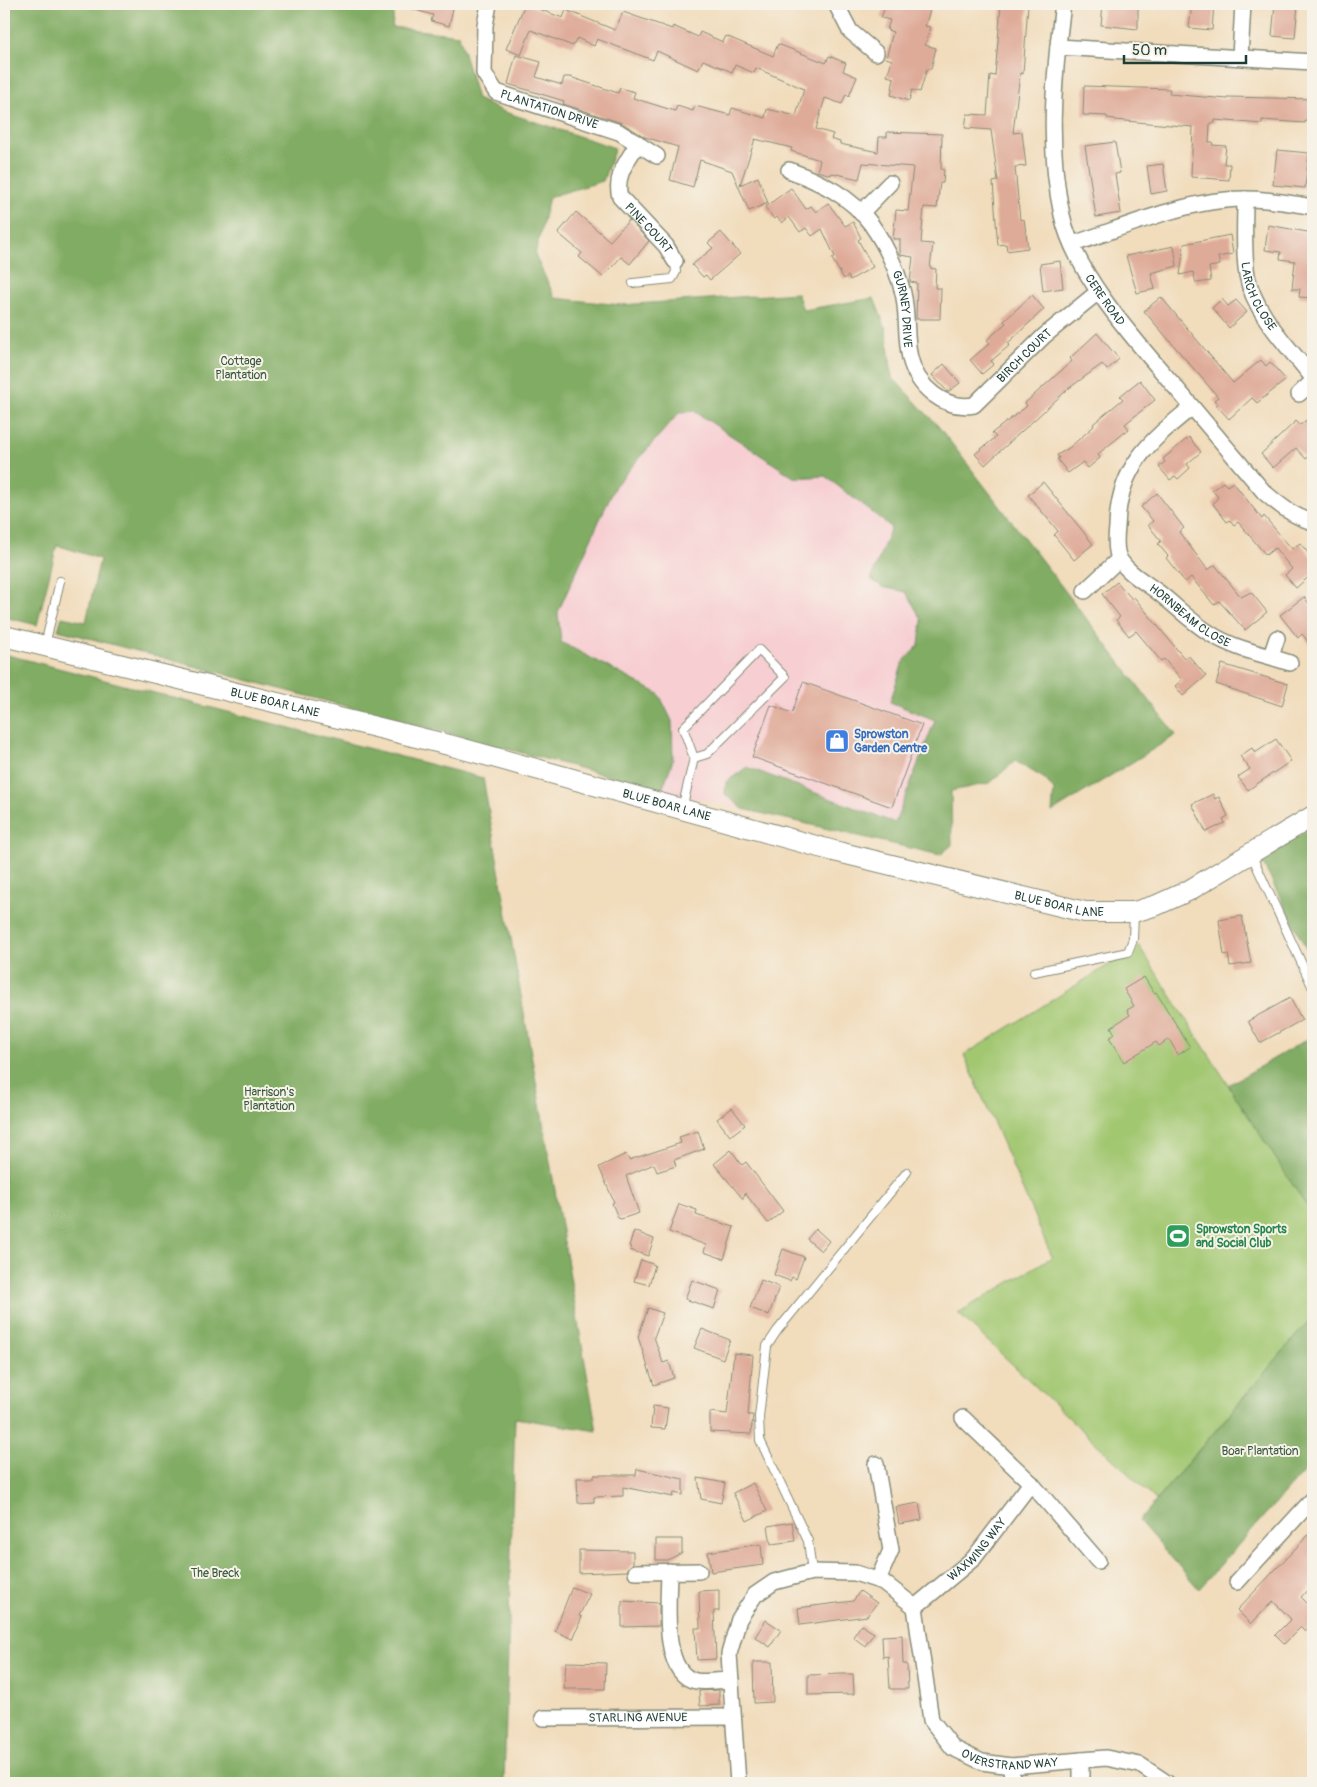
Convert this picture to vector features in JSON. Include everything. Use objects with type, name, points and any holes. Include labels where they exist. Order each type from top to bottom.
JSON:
[{"type":"street","name":"PLANTATION DRIVE","points":[[489,4],[485,24],[484,73],[496,92],[619,132],[656,156]]},
{"type":"street","points":[[836,4],[850,31],[876,53]]},
{"type":"street","name":"CERE ROAD","points":[[1063,4],[1053,116],[1055,160],[1062,216],[1073,244],[1098,292],[1264,492],[1283,508],[1303,519],[1313,522]]},
{"type":"street","points":[[1240,57],[1243,4]]},
{"type":"street","points":[[1058,47],[1313,62]]},
{"type":"street","name":"PINE COURT","points":[[638,143],[619,176],[618,187],[620,197],[666,246],[675,261]]},
{"type":"street","name":"GURNEY DRIVE","points":[[790,170],[826,185],[845,198],[871,224],[897,273],[903,295],[910,359],[920,380],[933,395],[946,403]]},
{"type":"street","points":[[861,213],[890,184]]},
{"type":"street","name":"LARCH CLOSE","points":[[1245,199],[1247,276],[1256,301],[1275,330],[1313,379],[1299,394]]},
{"type":"street","points":[[1073,244],[1188,207],[1224,200],[1275,200],[1313,207]]},
{"type":"street","name":"BIRCH COURT","points":[[946,403],[960,407],[974,405],[1044,336],[1098,292]]},
{"type":"street","points":[[1086,591],[1119,559],[1116,539],[1117,512],[1123,487],[1136,461],[1152,440],[1192,407]]},
{"type":"street","name":"HORNBEAM CLOSE","points":[[1119,559],[1131,572],[1159,593],[1187,618],[1213,636],[1290,662]]},
{"type":"street","name":"BLUE BOAR LANE","points":[[4,636],[449,745],[681,810],[1084,912],[1134,912],[1188,891],[1313,816]]},
{"type":"street","points":[[1271,656],[1277,638]]},
{"type":"street","points":[[964,1418],[1031,1483],[1098,1561]]},
{"type":"street","points":[[876,1464],[891,1550],[878,1580]]},
{"type":"street","name":"WAXWING WAY","points":[[915,1607],[974,1558],[1031,1483]]},
{"type":"street","points":[[1237,1582],[1313,1499]]},
{"type":"street","points":[[669,1571],[670,1647],[680,1671],[697,1681],[731,1680]]},
{"type":"street","points":[[636,1572],[699,1571]]},
{"type":"street","points":[[738,1783],[729,1654],[739,1619],[755,1596],[774,1582],[812,1572],[855,1574],[878,1580],[915,1607]]},
{"type":"street","name":"OVERSTRAND WAY","points":[[915,1607],[931,1720],[953,1748],[982,1762],[1011,1766],[1106,1758],[1140,1765],[1167,1783]]},
{"type":"street","name":"STARLING AVENUE","points":[[543,1718],[734,1717]]},
{"type":"street","points":[[1081,1760],[1082,1783]]},
{"type":"street","points":[[1011,1766],[1012,1783]]},
{"type":"lane","points":[[633,283],[672,279],[676,272],[675,261]]},
{"type":"lane","points":[[45,645],[60,581]]},
{"type":"lane","points":[[681,810],[694,758],[683,728],[759,650],[785,677],[707,754],[694,758]]},
{"type":"lane","points":[[1251,854],[1313,988]]},
{"type":"lane","points":[[1034,972],[1128,952],[1134,939],[1134,912]]},
{"type":"lane","points":[[812,1572],[808,1542],[760,1440],[759,1417],[767,1346],[777,1331],[907,1172]]},
{"type":"shaded area","points":[[694,411],[795,478],[825,476],[891,527],[872,579],[882,587],[906,592],[922,620],[919,645],[903,662],[935,720],[895,823],[747,767],[725,794],[743,809],[662,790],[673,760],[672,721],[660,694],[561,641],[558,613],[615,486],[679,413]]},
{"type":"green space","name":"Cottage Plantation","points":[[4,4],[395,4],[392,27],[459,35],[477,99],[502,111],[615,148],[603,181],[549,197],[535,255],[555,298],[621,305],[797,293],[803,310],[874,298],[886,329],[892,377],[939,427],[1176,735],[1052,812],[1054,790],[1045,779],[1015,761],[990,783],[951,791],[952,845],[940,855],[743,809],[725,794],[726,782],[747,767],[895,823],[935,720],[890,702],[903,662],[919,645],[922,620],[906,592],[882,587],[871,579],[891,527],[825,476],[795,478],[694,411],[679,413],[615,486],[558,612],[561,642],[659,694],[672,721],[673,760],[662,790],[58,630],[62,617],[86,622],[100,559],[57,545],[37,625],[4,617]]},
{"type":"green space","name":"Harrison's Plantation","points":[[4,654],[483,778],[597,1431],[515,1418],[504,1783],[4,1783]]},
{"type":"green space","points":[[1313,826],[1313,962],[1261,860]]},
{"type":"green space","name":"Sprowston Sports and Social Club","points":[[1139,946],[1313,1216],[1313,1316],[1156,1500],[958,1313],[1052,1257],[964,1055]]},
{"type":"green space","points":[[1313,1036],[1313,1216],[1228,1085]]},
{"type":"green space","name":"Boar Plantation","points":[[1313,1316],[1313,1461],[1199,1589],[1139,1521]]},
{"type":"building","points":[[409,4],[454,4],[449,26],[431,21],[433,15],[408,8]]},
{"type":"building","points":[[525,4],[563,18],[566,10],[615,30],[623,12],[672,29],[673,26],[698,37],[700,32],[723,42],[726,36],[773,56],[778,44],[826,63],[829,56],[846,63],[843,71],[857,77],[849,96],[846,94],[842,104],[825,98],[816,129],[833,134],[831,139],[840,142],[840,144],[878,152],[879,137],[887,137],[887,132],[942,134],[941,169],[944,170],[943,183],[940,183],[937,208],[924,207],[921,243],[933,244],[930,268],[936,269],[935,288],[941,288],[940,319],[916,319],[917,283],[910,282],[913,257],[900,255],[900,239],[893,239],[896,210],[908,211],[913,167],[863,163],[859,179],[832,173],[831,175],[817,171],[820,160],[791,151],[792,148],[755,139],[740,185],[758,177],[768,203],[749,211],[732,171],[700,160],[693,187],[670,180],[678,147],[645,137],[622,123],[563,104],[564,101],[508,84],[516,55],[541,62],[536,77],[562,85],[564,77],[570,77],[618,93],[620,88],[635,92],[633,98],[675,111],[677,106],[693,111],[695,106],[730,115],[732,108],[765,118],[767,109],[796,116],[804,89],[756,68],[754,73],[735,65],[732,72],[703,60],[698,70],[657,51],[653,60],[597,39],[594,46],[577,38],[573,46],[531,30],[521,55],[506,49]]},
{"type":"building","points":[[886,4],[932,4],[925,26],[930,27],[925,45],[936,48],[931,69],[927,69],[920,92],[912,90],[909,101],[891,95],[894,78],[887,76],[892,60],[886,58],[893,32],[887,30],[890,20],[881,18]]},
{"type":"building","points":[[1028,4],[1023,74],[1020,73],[1013,133],[1022,132],[1026,166],[1015,167],[1020,220],[1024,219],[1028,248],[1007,251],[1006,244],[998,245],[993,182],[998,181],[991,130],[965,128],[967,114],[987,115],[990,75],[995,76],[1001,5]]},
{"type":"building","points":[[1103,4],[1138,4],[1138,29],[1101,25]]},
{"type":"building","points":[[1192,4],[1214,4],[1212,30],[1189,28]]},
{"type":"building","points":[[1275,4],[1298,4],[1295,38],[1272,36]]},
{"type":"building","points":[[1084,86],[1170,89],[1169,94],[1228,99],[1228,97],[1313,99],[1313,121],[1305,121],[1305,123],[1262,120],[1262,124],[1215,120],[1215,123],[1210,123],[1209,142],[1213,142],[1212,145],[1226,146],[1224,164],[1230,164],[1229,180],[1191,177],[1193,127],[1115,120],[1107,118],[1107,116],[1083,115]]},
{"type":"building","points":[[1115,142],[1120,173],[1115,174],[1121,213],[1096,217],[1085,146]]},
{"type":"building","points":[[1277,150],[1309,153],[1305,188],[1273,185]]},
{"type":"building","points":[[1163,164],[1167,191],[1151,194],[1147,166]]},
{"type":"building","points":[[791,188],[806,209],[811,206],[816,212],[828,203],[845,226],[853,222],[861,238],[858,240],[873,267],[850,280],[848,276],[844,279],[832,259],[835,257],[822,229],[812,236],[806,228],[800,232],[789,217],[782,223],[777,217],[774,219],[765,207]]},
{"type":"building","points":[[576,212],[610,241],[629,220],[649,241],[630,264],[621,257],[603,277],[579,257],[582,253],[558,233]]},
{"type":"building","points":[[1268,225],[1313,233],[1313,298],[1299,297],[1300,289],[1292,289],[1295,261],[1280,259],[1281,252],[1265,250]]},
{"type":"building","points":[[721,232],[740,254],[710,280],[706,275],[703,277],[692,265],[713,248],[708,243]]},
{"type":"building","points":[[1230,235],[1233,254],[1218,257],[1220,265],[1209,267],[1211,281],[1196,283],[1193,272],[1180,275],[1184,244]]},
{"type":"building","points":[[1174,246],[1177,266],[1151,273],[1155,289],[1137,293],[1126,256]]},
{"type":"building","points":[[1060,261],[1063,288],[1043,291],[1040,264]]},
{"type":"building","points":[[1032,295],[1044,309],[1008,343],[1010,345],[991,361],[994,364],[982,374],[970,360],[990,343],[987,340]]},
{"type":"building","points":[[1161,297],[1233,383],[1261,360],[1266,366],[1270,362],[1286,380],[1257,403],[1252,398],[1229,419],[1216,405],[1218,404],[1214,400],[1218,397],[1144,311]]},
{"type":"building","points":[[1222,299],[1228,306],[1236,300],[1247,312],[1229,328],[1212,308]]},
{"type":"building","points":[[1097,333],[1119,359],[1107,370],[1102,364],[1068,389],[985,465],[975,454],[996,437],[992,433],[1027,406],[1025,403],[1072,361],[1070,358]]},
{"type":"building","points":[[944,364],[960,383],[948,392],[932,375]]},
{"type":"building","points":[[1140,380],[1155,400],[1125,424],[1129,429],[1098,454],[1100,458],[1088,468],[1083,462],[1068,473],[1057,459],[1059,458],[1057,455],[1069,448],[1094,426],[1093,424],[1123,399],[1120,396]]},
{"type":"building","points":[[1313,415],[1313,452],[1306,459],[1296,448],[1273,468],[1261,454],[1296,421],[1300,425]]},
{"type":"building","points":[[1189,437],[1201,452],[1187,464],[1190,468],[1178,479],[1175,476],[1170,480],[1159,467],[1165,462],[1163,459]]},
{"type":"building","points":[[1043,482],[1093,544],[1074,560],[1054,535],[1058,531],[1028,495]]},
{"type":"building","points":[[1223,482],[1227,486],[1233,482],[1262,519],[1264,516],[1292,549],[1300,543],[1313,559],[1313,573],[1296,588],[1285,575],[1292,569],[1275,548],[1266,555],[1238,522],[1234,525],[1230,520],[1227,522],[1213,504],[1218,497],[1212,490]]},
{"type":"building","points":[[1157,493],[1184,528],[1179,532],[1208,570],[1215,565],[1241,597],[1251,592],[1267,612],[1245,630],[1219,601],[1214,605],[1191,577],[1185,582],[1166,558],[1168,556],[1158,544],[1161,541],[1148,525],[1153,521],[1141,507]]},
{"type":"building","points":[[1117,582],[1132,599],[1134,597],[1184,658],[1188,655],[1206,676],[1183,696],[1175,686],[1182,680],[1164,659],[1161,661],[1136,631],[1129,636],[1116,620],[1120,617],[1102,594]]},
{"type":"building","points":[[1304,597],[1313,609],[1313,648],[1302,634],[1298,638],[1280,615]]},
{"type":"building","points":[[1222,664],[1288,684],[1282,706],[1216,684]]},
{"type":"building","name":"Sprowston Garden Centre","points":[[803,682],[922,725],[892,807],[752,757],[771,705],[792,713]]},
{"type":"building","points":[[1276,739],[1291,761],[1248,790],[1238,777],[1250,769],[1240,756],[1252,748],[1255,753]]},
{"type":"building","points":[[1213,794],[1215,799],[1219,797],[1228,816],[1223,819],[1225,823],[1206,832],[1192,804]]},
{"type":"building","points":[[1242,916],[1251,963],[1230,966],[1228,954],[1224,955],[1219,920]]},
{"type":"building","points":[[1144,977],[1154,993],[1156,992],[1190,1047],[1178,1055],[1169,1039],[1159,1046],[1156,1042],[1124,1062],[1109,1038],[1115,1034],[1111,1027],[1130,1015],[1127,1010],[1134,1006],[1124,989]]},
{"type":"building","points":[[1290,998],[1302,1020],[1260,1043],[1248,1021]]},
{"type":"building","points":[[732,1108],[745,1125],[730,1136],[717,1119]]},
{"type":"building","points":[[698,1131],[704,1149],[674,1160],[676,1166],[657,1172],[654,1164],[626,1176],[639,1213],[621,1219],[618,1218],[612,1203],[614,1202],[599,1167],[626,1154],[629,1160],[681,1143],[679,1137]]},
{"type":"building","points":[[731,1150],[742,1165],[746,1162],[783,1211],[768,1223],[745,1193],[743,1199],[714,1164]]},
{"type":"building","points":[[679,1204],[697,1210],[696,1215],[734,1227],[724,1259],[704,1252],[706,1245],[669,1232]]},
{"type":"building","points":[[816,1229],[829,1241],[821,1251],[807,1239]]},
{"type":"building","points":[[634,1231],[654,1239],[648,1256],[630,1250],[631,1247],[629,1246]]},
{"type":"building","points":[[783,1249],[804,1257],[796,1279],[792,1277],[790,1281],[774,1275]]},
{"type":"building","points":[[641,1260],[655,1265],[649,1285],[634,1281]]},
{"type":"building","points":[[692,1280],[720,1290],[714,1309],[685,1299]]},
{"type":"building","points":[[761,1280],[779,1287],[769,1315],[750,1308]]},
{"type":"building","points":[[648,1308],[663,1313],[654,1337],[663,1363],[669,1361],[674,1378],[654,1385],[638,1337]]},
{"type":"building","points":[[702,1329],[730,1340],[723,1359],[694,1348]]},
{"type":"building","points":[[734,1353],[753,1355],[748,1415],[753,1415],[751,1434],[710,1432],[710,1412],[727,1414]]},
{"type":"building","points":[[653,1406],[668,1408],[665,1429],[651,1428]]},
{"type":"building","points":[[637,1469],[683,1479],[683,1495],[674,1493],[673,1497],[623,1487],[623,1496],[594,1497],[594,1502],[578,1503],[577,1478],[594,1478],[594,1475],[636,1475]]},
{"type":"building","points":[[698,1478],[725,1483],[721,1503],[701,1499]]},
{"type":"building","points":[[753,1483],[767,1511],[747,1521],[733,1493]]},
{"type":"building","points":[[919,1503],[922,1520],[899,1524],[896,1507]]},
{"type":"building","points":[[792,1522],[795,1541],[771,1544],[768,1526]]},
{"type":"building","points":[[1313,1530],[1313,1584],[1301,1597],[1313,1609],[1313,1623],[1305,1631],[1301,1627],[1284,1644],[1275,1635],[1291,1619],[1273,1601],[1251,1624],[1237,1610]]},
{"type":"building","points":[[656,1539],[682,1539],[682,1553],[667,1560],[656,1560]]},
{"type":"building","points":[[761,1544],[763,1565],[711,1572],[708,1552]]},
{"type":"building","points":[[579,1550],[633,1551],[633,1563],[627,1571],[579,1573]]},
{"type":"building","points":[[572,1587],[590,1594],[579,1616],[582,1617],[573,1639],[555,1631]]},
{"type":"building","points":[[719,1590],[719,1611],[714,1611],[716,1659],[697,1660],[695,1628],[700,1628],[699,1591]]},
{"type":"building","points":[[860,1591],[877,1603],[867,1616],[800,1625],[798,1608],[853,1601]]},
{"type":"building","points":[[622,1601],[659,1603],[659,1626],[622,1627]]},
{"type":"building","points":[[766,1620],[781,1630],[770,1647],[755,1637]]},
{"type":"building","points":[[861,1625],[874,1633],[865,1646],[853,1637]]},
{"type":"building","points":[[902,1635],[903,1664],[907,1664],[908,1689],[890,1689],[888,1656],[883,1657],[882,1636]]},
{"type":"building","points":[[566,1662],[606,1663],[605,1689],[564,1689]]},
{"type":"building","points":[[753,1662],[772,1662],[773,1702],[754,1703]]},
{"type":"building","points":[[853,1674],[854,1694],[808,1695],[808,1675]]},
{"type":"building","points":[[719,1690],[719,1705],[700,1706],[699,1691]]},
{"type":"place","name":"Sprowston Garden Centre","points":[[837,741]]},
{"type":"place","name":"Sprowston Sports and Social Club","points":[[1178,1236]]},
{"type":"park label","name":"The Breck","points":[[215,1573]]}]
